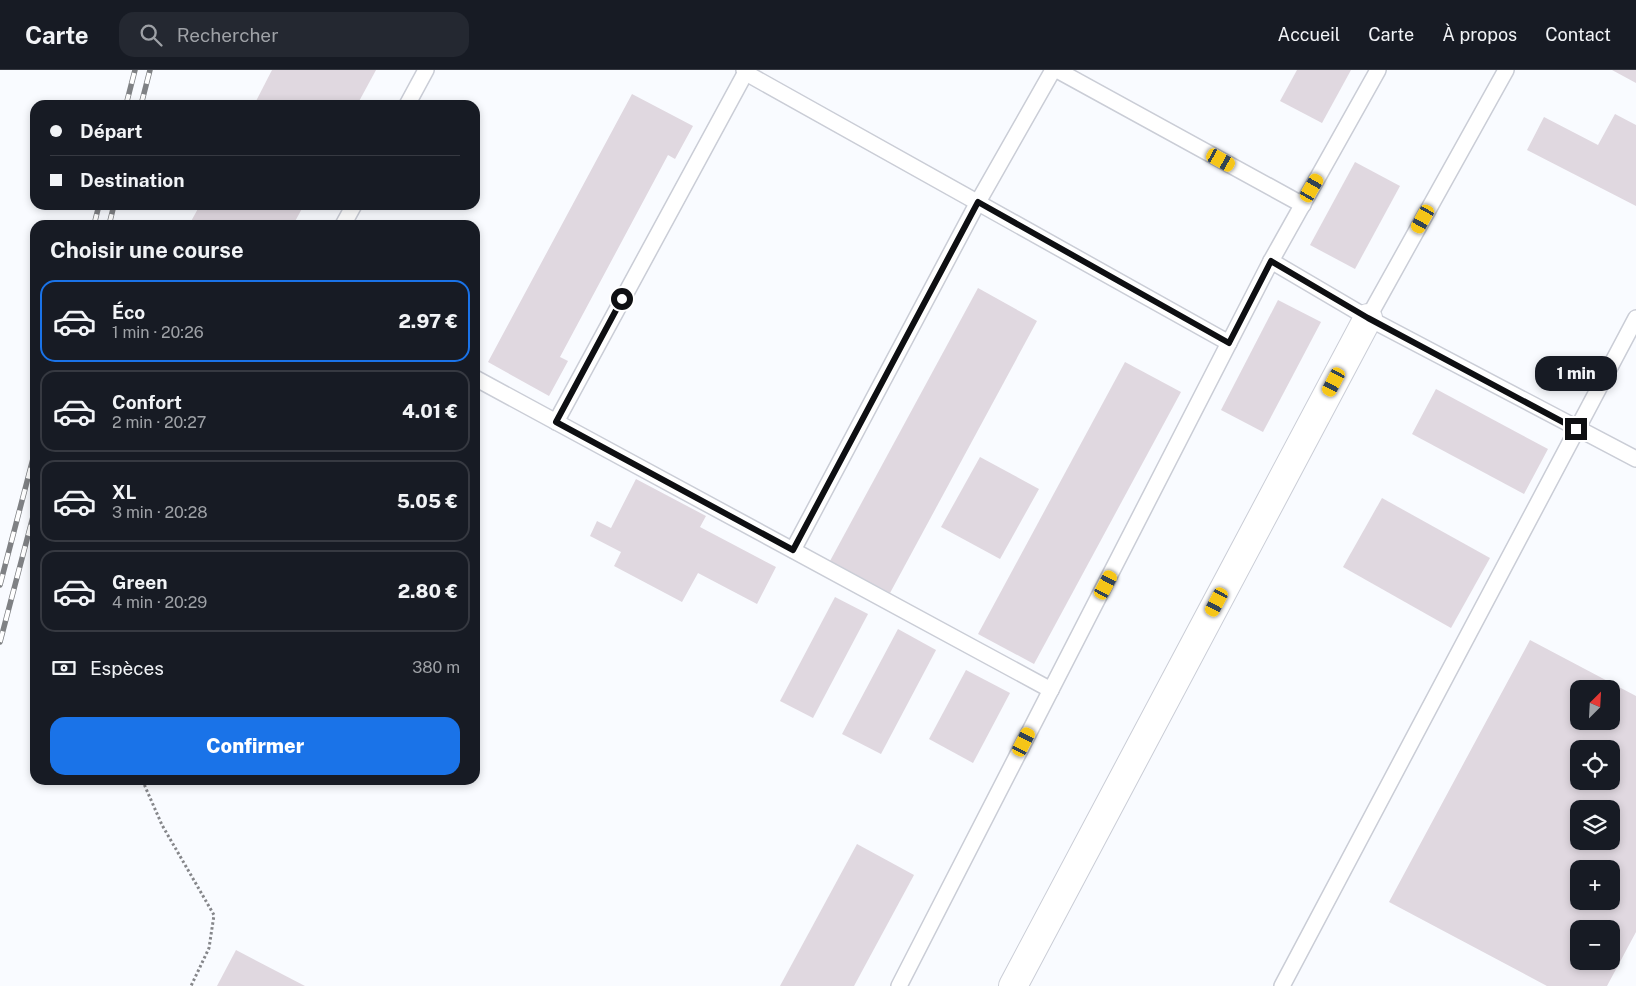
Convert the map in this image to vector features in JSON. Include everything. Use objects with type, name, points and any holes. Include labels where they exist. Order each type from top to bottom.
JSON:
[{"type":"street","points":[[1013,986],[1368,318]]},
{"type":"lane","points":[[410,100],[426,70]]},
{"type":"lane","points":[[793,550],[978,202],[1055,70],[1302,205]]},
{"type":"lane","points":[[900,986],[1271,261],[1378,70]]},
{"type":"lane","points":[[1368,318],[1506,70]]},
{"type":"lane","points":[[556,422],[745,71],[1229,343]]},
{"type":"lane","points":[[1271,261],[1368,318],[1636,459]]},
{"type":"lane","points":[[1282,986],[1636,318]]},
{"type":"lane","points":[[480,381],[1051,690]]},
{"type":"path","points":[[144,785],[162,825],[214,915],[209,948],[191,986]]},
{"type":"building","points":[[272,70],[376,70],[360,100],[257,100]]},
{"type":"building","points":[[1297,70],[1351,70],[1322,123],[1280,101]]},
{"type":"building","points":[[1612,70],[1636,70],[1636,83]]},
{"type":"building","points":[[632,94],[693,126],[675,159],[668,155],[560,357],[568,361],[549,396],[488,362]]},
{"type":"building","points":[[1615,114],[1636,125],[1636,206],[1527,150],[1544,117],[1598,145]]},
{"type":"building","points":[[1355,162],[1400,186],[1355,269],[1310,245]]},
{"type":"building","points":[[197,210],[301,210],[296,220],[192,220]]},
{"type":"building","points":[[978,288],[1037,321],[890,593],[830,561]]},
{"type":"building","points":[[1278,300],[1321,322],[1263,432],[1221,410]]},
{"type":"building","points":[[1125,362],[1181,392],[1034,664],[978,634]]},
{"type":"building","points":[[1436,389],[1548,449],[1524,494],[1412,434]]},
{"type":"building","points":[[980,457],[1039,489],[1000,559],[941,527]]},
{"type":"building","points":[[636,479],[706,516],[700,527],[776,567],[757,604],[698,573],[682,602],[614,566],[621,552],[590,536],[597,521],[611,528]]},
{"type":"building","points":[[1382,498],[1490,558],[1451,628],[1343,567]]},
{"type":"building","points":[[835,597],[868,614],[813,718],[780,701]]},
{"type":"building","points":[[898,629],[936,650],[881,754],[842,734]]},
{"type":"building","points":[[1530,640],[1606,680],[1570,680],[1570,730],[1620,730],[1620,688],[1636,696],[1636,932],[1620,962],[1620,920],[1570,920],[1570,970],[1616,970],[1607,986],[1547,986],[1389,902]]},
{"type":"building","points":[[966,670],[1010,693],[973,763],[929,739]]},
{"type":"building","points":[[857,844],[914,875],[854,986],[780,986]]},
{"type":"building","points":[[236,950],[305,986],[217,986]]},
{"type":"railway","points":[[127,100],[135,70]]},
{"type":"railway","points":[[142,100],[150,70]]},
{"type":"railway","points":[[95,220],[98,210]]},
{"type":"railway","points":[[110,220],[113,210]]},
{"type":"railway","points":[[0,585],[30,470]]},
{"type":"railway","points":[[0,642],[30,528]]},
{"type":"route","points":[[622,299],[556,422],[793,550],[978,202],[1229,343],[1271,261],[1368,318],[1576,429]]}]
